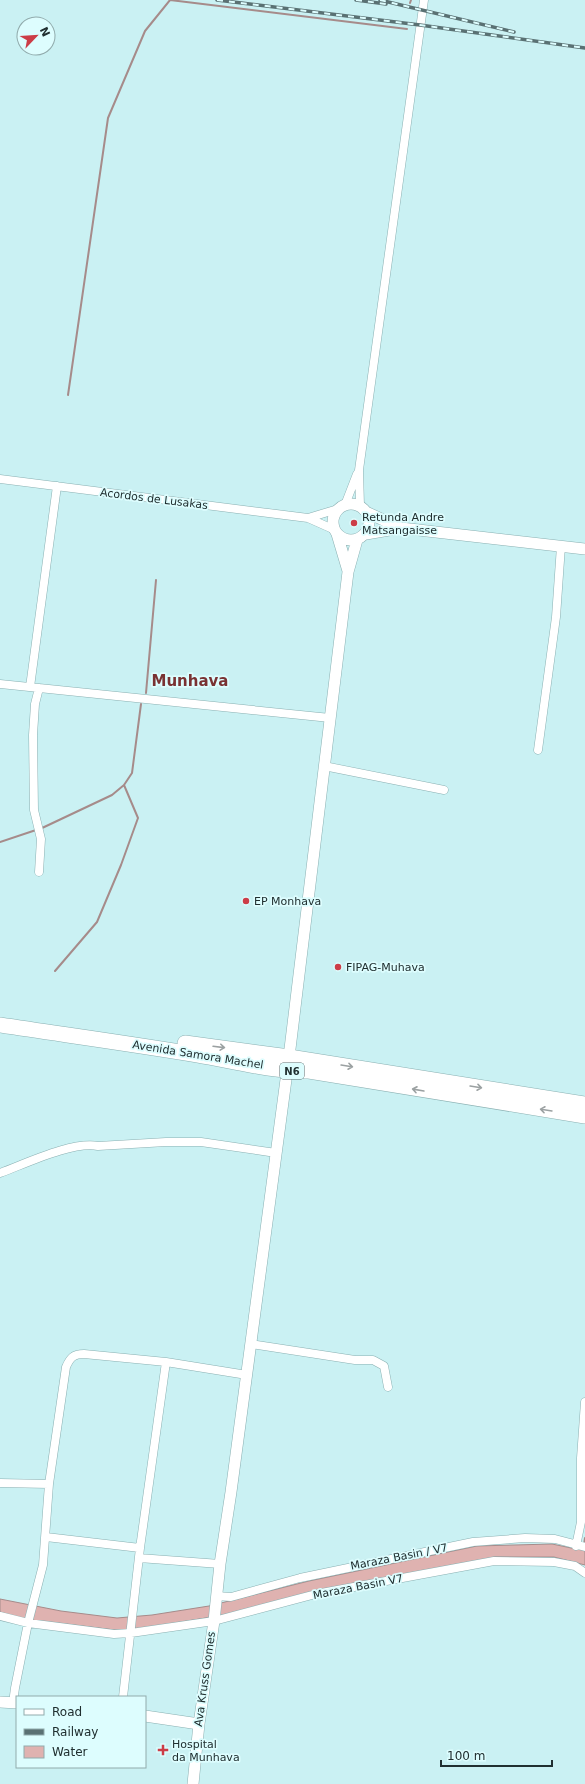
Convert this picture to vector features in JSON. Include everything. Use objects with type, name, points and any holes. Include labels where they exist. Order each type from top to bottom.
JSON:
[{"type":"highway","name":"Avenida Samora Machel","points":[[0,1016],[289,1056],[585,1104]]},
{"type":"highway","name":"Avenida Samora Machel","points":[[0,1025],[198,1055],[270,1067],[286,1072],[309,1071],[585,1116]]},
{"type":"main road","points":[[348,572],[333,519],[342,507],[352,504],[401,528]]},
{"type":"main road","points":[[348,572],[361,537],[370,523],[363,509]]},
{"type":"main road","points":[[336,532],[348,540],[401,528],[585,549]]},
{"type":"main road","name":"Ava Kruss Gomes","points":[[193,1784],[199,1724],[214,1621],[220,1564],[247,1375],[289,1056],[348,572]]},
{"type":"main road","points":[[0,1702],[15,1703]]},
{"type":"main road","points":[[146,1716],[199,1724]]},
{"type":"street","points":[[363,509],[359,470],[424,0]]},
{"type":"street","points":[[308,518],[342,507],[359,470]]},
{"type":"street","name":"Acordos de Lusakas","points":[[0,479],[308,518]]},
{"type":"street","points":[[30,687],[57,486]]},
{"type":"street","points":[[308,518],[336,532]]},
{"type":"street","points":[[538,750],[556,617],[561,546]]},
{"type":"street","points":[[0,684],[330,718]]},
{"type":"street","points":[[39,688],[35,704],[33,735],[34,810],[41,839],[39,872]]},
{"type":"street","points":[[324,766],[444,790]]},
{"type":"street","points":[[0,1173],[50,1154],[89,1144],[98,1146],[166,1142],[201,1142],[276,1153]]},
{"type":"street","points":[[251,1344],[355,1360],[373,1360],[384,1366],[388,1387]]},
{"type":"street","points":[[16,1696],[32,1602],[43,1565],[49,1484],[66,1367],[70,1359],[75,1354],[84,1354],[166,1362],[247,1375]]},
{"type":"street","points":[[123,1696],[140,1548],[166,1362]]},
{"type":"street","points":[[576,1546],[581,1522],[581,1458],[585,1402]]},
{"type":"street","points":[[0,1483],[49,1484]]},
{"type":"street","points":[[46,1537],[140,1548]]},
{"type":"street","name":"Maraza Basin / V7","points":[[216,1596],[231,1597],[300,1578],[473,1542],[525,1538],[555,1539],[576,1546],[585,1547]]},
{"type":"street","points":[[139,1558],[220,1564]]},
{"type":"street","name":"Maraza Basin V7","points":[[0,1616],[28,1623],[114,1634],[131,1633],[214,1621],[316,1594],[494,1561],[554,1562],[575,1566],[585,1573]]},
{"type":"water","points":[[552,1544],[576,1549],[585,1549],[585,1565],[554,1557],[495,1557],[224,1615],[139,1629],[115,1630],[23,1619],[0,1612],[0,1599],[61,1611],[117,1618],[152,1615],[209,1606],[309,1581],[477,1546]]},
{"type":"waterway","points":[[170,0],[407,29]]},
{"type":"waterway","points":[[68,395],[108,118],[145,31],[170,0]]},
{"type":"waterway","points":[[146,693],[156,580]]},
{"type":"waterway","points":[[40,829],[112,795],[124,785],[132,773],[141,704]]},
{"type":"waterway","points":[[55,971],[97,922],[121,865],[138,818],[124,785]]},
{"type":"waterway","points":[[0,842],[36,830]]},
{"type":"waterway","points":[[584,1545],[585,1538]]},
{"type":"railway","points":[[217,0],[420,25],[585,48]]},
{"type":"railway","points":[[356,0],[386,4]]},
{"type":"railway","points":[[380,0],[514,32]]},
{"type":"place","name":"Retunda Andre Matsangaisse","points":[[354,523]]},
{"type":"place","name":"EP Monhava","points":[[246,901]]},
{"type":"place","name":"FIPAG-Muhava","points":[[338,967]]},
{"type":"place","name":"Hospital da Munhava","points":[[163,1750]]},
{"type":"district","name":"Munhava","points":[[190,681]]}]
